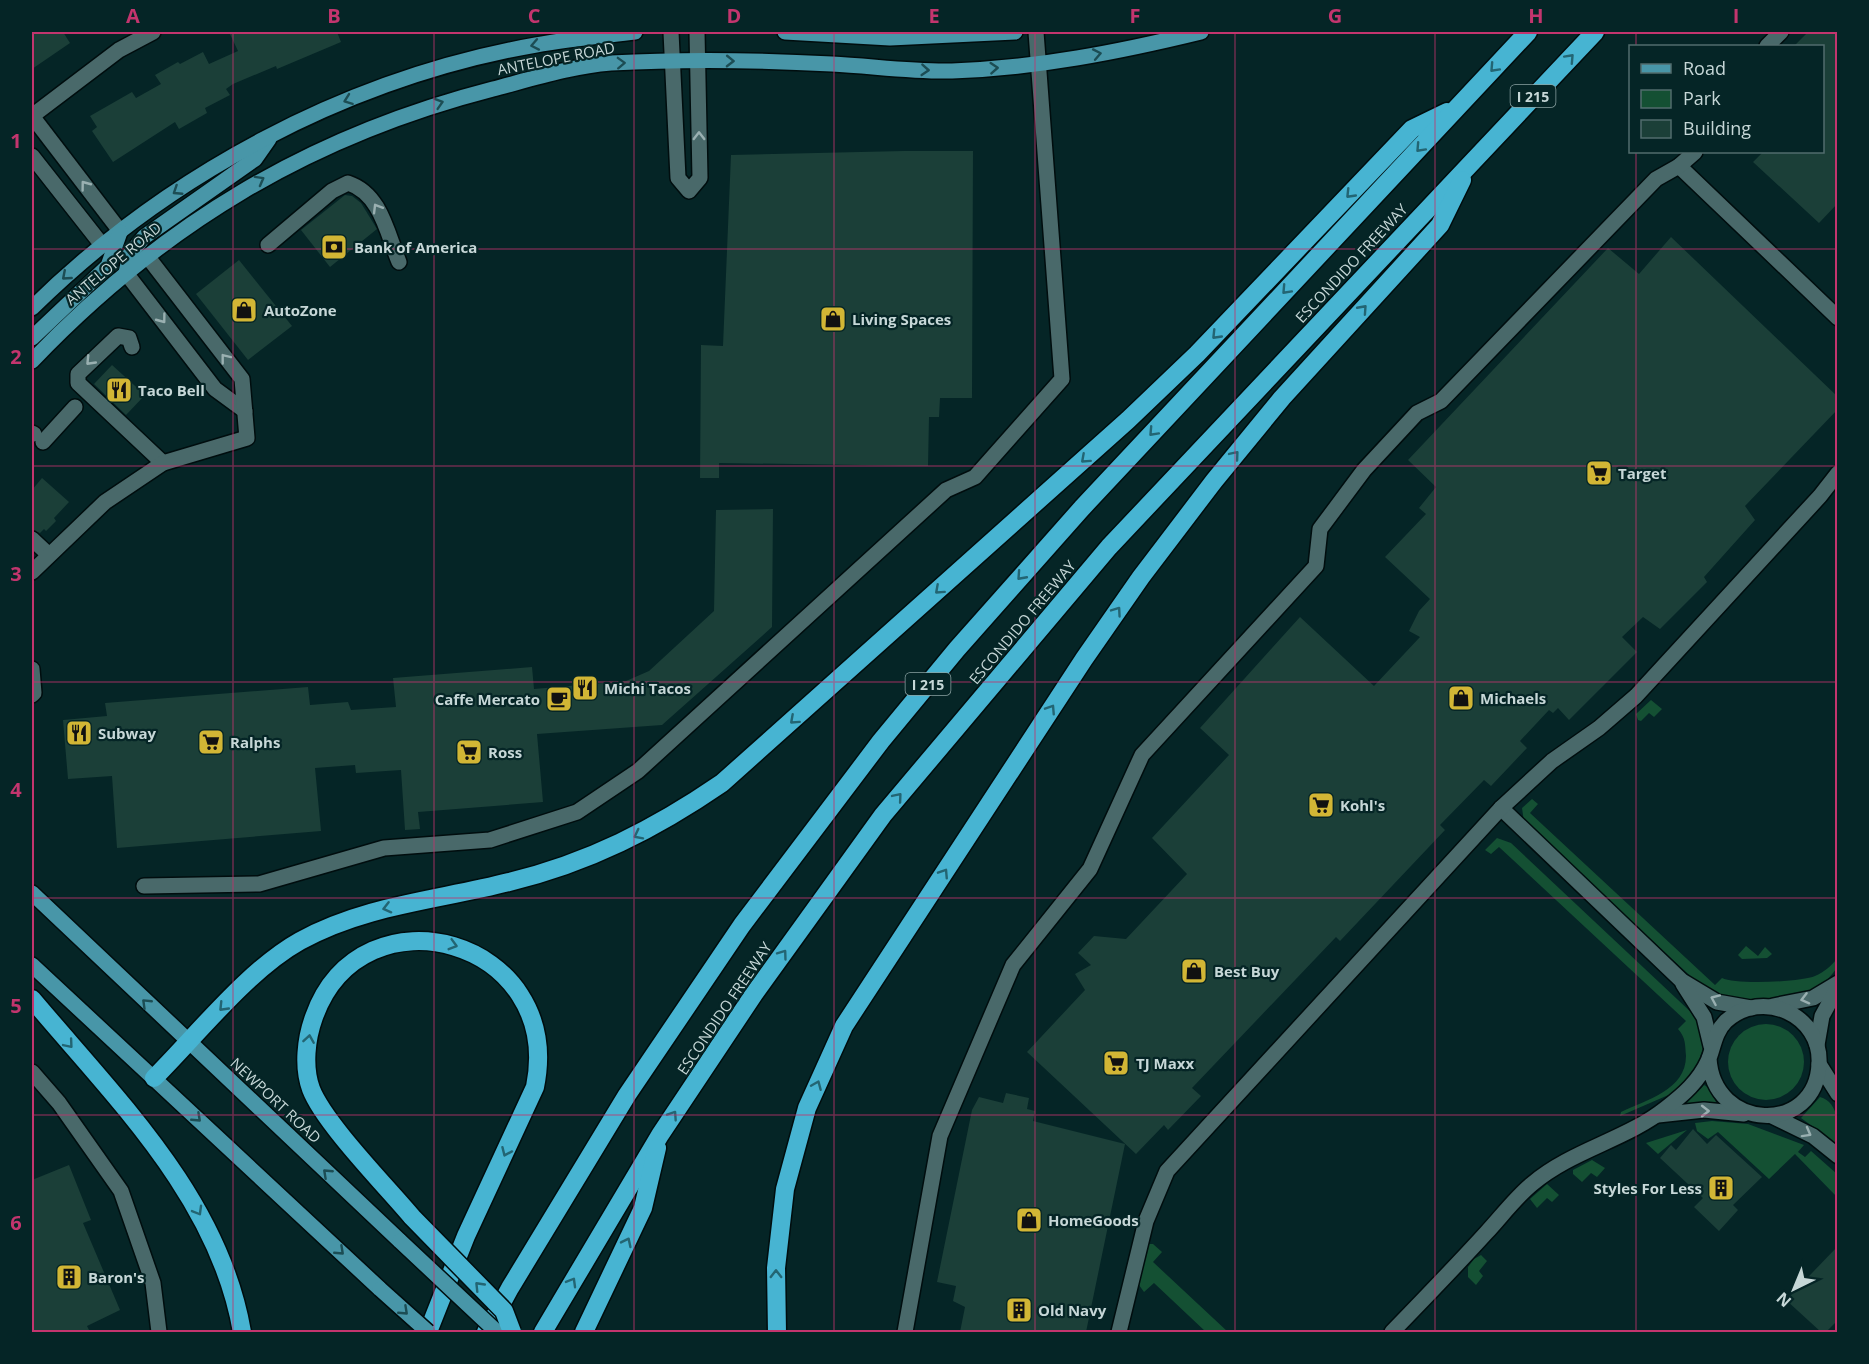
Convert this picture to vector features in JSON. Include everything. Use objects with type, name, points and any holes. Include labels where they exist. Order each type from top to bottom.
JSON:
[{"type":"highway","name":"ESCONDIDO FREEWAY","points":[[486,1332],[510,1288],[627,1095],[742,925],[881,741],[957,649],[1082,507],[1528,32]]},
{"type":"highway","name":"ESCONDIDO FREEWAY","points":[[543,1332],[660,1135],[754,994],[883,814],[1109,547],[1594,32]]},
{"type":"highway","points":[[154,1078],[265,967],[298,942],[321,931],[377,911],[506,883],[583,861],[648,830],[722,783],[1128,420],[1197,354],[1412,129],[1460,105]]},
{"type":"highway","points":[[777,1332],[776,1268],[785,1189],[807,1108],[844,1026],[1078,668],[1141,578],[1214,481],[1282,398],[1440,225],[1472,161]]},
{"type":"highway","points":[[428,1332],[466,1236],[535,1087],[539,1062],[532,1019],[515,987],[499,970],[473,952],[433,941],[389,946],[368,955],[348,968],[333,984],[320,1004],[308,1044],[309,1078],[314,1096],[336,1127],[412,1216],[504,1311],[512,1332]]},
{"type":"highway","points":[[32,999],[140,1127],[189,1197],[220,1256],[235,1300],[242,1332]]},
{"type":"highway","points":[[584,1332],[644,1208],[660,1135]]},
{"type":"main road","name":"ANTELOPE ROAD","points":[[32,308],[102,245],[208,171],[272,135],[331,106],[458,63],[535,45],[635,32]]},
{"type":"main road","points":[[784,32],[890,38],[1015,32]]},
{"type":"main road","name":"ANTELOPE ROAD","points":[[32,361],[126,273],[236,193],[301,158],[374,125],[443,102],[522,81],[606,64],[699,61],[827,64],[948,71],[1040,66],[1201,32]]},
{"type":"main road","points":[[126,273],[130,254],[144,237],[255,159],[272,135]]},
{"type":"main road","points":[[32,338],[108,266],[120,231]]},
{"type":"main road","name":"NEWPORT ROAD","points":[[32,893],[497,1332]]},
{"type":"main road","points":[[32,965],[428,1332]]},
{"type":"street","points":[[120,231],[32,116],[119,50],[153,32]]},
{"type":"street","points":[[671,32],[678,178],[689,191],[700,178],[697,32]]},
{"type":"street","points":[[144,886],[260,884],[384,848],[490,840],[577,812],[638,771],[946,490],[975,477],[1062,379],[1036,32]]},
{"type":"street","points":[[1768,45],[1781,32]]},
{"type":"street","points":[[905,1332],[940,1136],[1013,965],[1090,870],[1142,756],[1316,566],[1320,529],[1364,470],[1417,413],[1441,401],[1656,179],[1679,166],[1694,153]]},
{"type":"street","points":[[32,156],[102,245]]},
{"type":"street","points":[[1679,166],[1838,318]]},
{"type":"street","points":[[268,245],[332,191],[348,183],[360,187],[373,201],[382,215],[399,262]]},
{"type":"street","points":[[32,572],[48,554],[105,502],[163,463],[247,438],[242,379],[147,256]]},
{"type":"street","points":[[126,273],[215,389],[245,411]]},
{"type":"street","points":[[132,347],[129,338],[118,336],[78,374],[78,383],[163,463]]},
{"type":"street","points":[[36,437],[75,407]]},
{"type":"street","points":[[1119,1332],[1146,1221],[1167,1171],[1500,808],[1552,761],[1599,728],[1636,696],[1820,496],[1838,473]]},
{"type":"street","points":[[32,539],[48,554]]},
{"type":"street","points":[[32,670],[33,694]]},
{"type":"street","points":[[1500,808],[1682,981],[1717,1002],[1751,1008]]},
{"type":"street","points":[[1682,981],[1704,1017],[1712,1077],[1721,1095],[1735,1108],[1753,1115]]},
{"type":"street","points":[[1658,1115],[1704,1110],[1772,1116],[1786,1112],[1803,1101],[1815,1084],[1819,1064],[1817,1045],[1822,1016],[1838,985]]},
{"type":"street","points":[[1392,1332],[1532,1184],[1566,1161],[1658,1115],[1683,1095],[1702,1074],[1723,1025],[1736,1014],[1751,1008],[1813,998],[1838,985]]},
{"type":"street","points":[[1770,1006],[1785,1010],[1799,1019],[1810,1031],[1817,1045]]},
{"type":"street","points":[[1819,1064],[1838,1094]]},
{"type":"street","points":[[32,1072],[59,1103],[121,1191],[153,1283],[159,1332]]},
{"type":"street","points":[[1772,1116],[1813,1136],[1838,1156]]},
{"type":"green space","points":[[1651,700],[1662,709],[1654,717],[1649,713],[1641,721],[1638,720],[1636,714]]},
{"type":"green space","points":[[1532,799],[1538,804],[1530,813],[1715,985],[1722,978],[1753,982],[1808,978],[1821,973],[1837,959],[1837,968],[1821,985],[1807,992],[1760,1002],[1728,997],[1700,985],[1524,822],[1522,808]]},
{"type":"green space","points":[[1497,838],[1511,843],[1694,1015],[1702,1035],[1703,1048],[1696,1072],[1680,1090],[1620,1116],[1621,1112],[1663,1092],[1679,1077],[1684,1068],[1686,1056],[1684,1039],[1678,1029],[1686,1021],[1499,847],[1491,854],[1485,850]]},
{"type":"green space","points":[[1746,946],[1758,956],[1765,947],[1772,954],[1767,958],[1742,959],[1738,955]]},
{"type":"green space","points":[[1766,1024],[1781,1027],[1793,1035],[1801,1047],[1804,1062],[1801,1077],[1793,1089],[1781,1097],[1766,1100],[1751,1097],[1739,1089],[1731,1077],[1728,1062],[1731,1047],[1739,1035],[1751,1027]]},
{"type":"green space","points":[[1704,1085],[1709,1088],[1717,1104],[1683,1107]]},
{"type":"green space","points":[[1820,1097],[1827,1100],[1834,1110],[1837,1123],[1837,1144],[1801,1118]]},
{"type":"green space","points":[[1712,1121],[1748,1124],[1804,1145],[1798,1152],[1805,1157],[1811,1151],[1837,1174],[1837,1197],[1795,1154],[1769,1179],[1718,1132],[1708,1139],[1697,1131],[1695,1123]]},
{"type":"green space","points":[[1687,1130],[1658,1154],[1646,1143]]},
{"type":"green space","points":[[1592,1160],[1605,1168],[1597,1177],[1591,1173],[1582,1182],[1573,1174],[1573,1170]]},
{"type":"green space","points":[[1547,1184],[1559,1195],[1552,1202],[1547,1198],[1537,1208],[1530,1199]]},
{"type":"green space","points":[[1148,1244],[1153,1244],[1162,1252],[1153,1262],[1228,1332],[1206,1332],[1154,1283],[1144,1292],[1139,1285]]},
{"type":"green space","points":[[1481,1255],[1487,1261],[1479,1271],[1483,1276],[1476,1285],[1468,1277],[1468,1267],[1474,1259]]},
{"type":"building","points":[[32,32],[63,32],[70,43],[32,69]]},
{"type":"building","points":[[229,32],[337,32],[341,42],[277,69],[276,66],[233,84],[226,89],[230,95],[205,108],[207,113],[179,129],[175,122],[113,162],[92,131],[97,127],[90,116],[132,92],[136,98],[161,84],[155,75],[178,62],[180,64],[203,52],[209,64],[238,51]]},
{"type":"building","points":[[1808,32],[1838,32],[1838,203],[1819,223],[1753,162],[1762,153],[1824,153],[1824,45],[1795,45]]},
{"type":"building","points":[[973,151],[972,398],[940,398],[939,417],[929,417],[928,466],[719,463],[719,478],[700,478],[701,345],[723,346],[731,155]]},
{"type":"building","name":"Bank of America","points":[[345,195],[352,196],[361,203],[377,229],[330,267],[301,230]]},
{"type":"building","points":[[1671,237],[1838,397],[1838,409],[1745,506],[1755,520],[1704,577],[1707,582],[1660,629],[1643,617],[1622,637],[1637,652],[1569,720],[1558,708],[1553,713],[1549,710],[1520,741],[1527,748],[1491,786],[1484,780],[1440,825],[1445,830],[1340,941],[1336,937],[1192,1088],[1201,1096],[1168,1130],[1164,1125],[1136,1154],[1027,1052],[1085,990],[1075,974],[1091,965],[1078,953],[1094,936],[1126,939],[1187,874],[1152,838],[1229,755],[1200,728],[1300,617],[1374,686],[1420,637],[1409,631],[1419,611],[1430,599],[1385,557],[1426,514],[1419,508],[1436,487],[1408,460],[1608,248],[1639,274]]},
{"type":"building","name":"AutoZone","points":[[239,260],[292,326],[248,360],[196,294]]},
{"type":"building","name":"Taco Bell","points":[[112,365],[145,395],[126,415],[94,384]]},
{"type":"building","points":[[42,478],[69,502],[54,518],[56,521],[46,531],[44,529],[40,533],[32,530],[32,490]]},
{"type":"building","points":[[773,509],[772,627],[662,725],[537,734],[543,802],[418,812],[420,829],[405,830],[401,770],[356,773],[355,765],[315,768],[321,831],[117,848],[112,776],[68,779],[63,720],[107,716],[105,703],[308,687],[310,705],[348,702],[351,710],[396,707],[393,678],[532,667],[534,689],[626,681],[649,671],[714,611],[716,510]]},
{"type":"building","name":"HomeGoods","points":[[1006,1093],[1029,1098],[1027,1109],[1035,1111],[1033,1121],[1125,1144],[1086,1332],[960,1332],[965,1307],[953,1301],[956,1286],[937,1282],[972,1110],[979,1097],[1003,1103]]},
{"type":"building","name":"Styles For Less","points":[[1693,1129],[1707,1144],[1716,1135],[1762,1177],[1733,1205],[1738,1210],[1719,1231],[1694,1207],[1703,1198],[1660,1158],[1671,1145],[1676,1150]]},
{"type":"building","name":"Baron's","points":[[69,1165],[91,1220],[83,1223],[120,1310],[87,1326],[90,1332],[32,1332],[32,1180]]},
{"type":"building","points":[[1838,1246],[1838,1320],[1826,1332],[1821,1332],[1786,1300]]},
{"type":"place","name":"Bank of America","points":[[334,247]]},
{"type":"place","name":"AutoZone","points":[[244,310]]},
{"type":"place","name":"Living Spaces","points":[[833,319]]},
{"type":"place","name":"Taco Bell","points":[[119,390]]},
{"type":"place","name":"Target","points":[[1599,473]]},
{"type":"place","name":"Michi Tacos","points":[[585,688]]},
{"type":"place","name":"Michaels","points":[[1461,698]]},
{"type":"place","name":"Caffe Mercato","points":[[559,699]]},
{"type":"place","name":"Subway","points":[[79,733]]},
{"type":"place","name":"Ralphs","points":[[211,742]]},
{"type":"place","name":"Ross","points":[[469,752]]},
{"type":"place","name":"Kohl's","points":[[1321,805]]},
{"type":"place","name":"Best Buy","points":[[1194,971]]},
{"type":"place","name":"TJ Maxx","points":[[1116,1063]]},
{"type":"place","name":"Styles For Less","points":[[1721,1188]]},
{"type":"place","name":"HomeGoods","points":[[1029,1220]]},
{"type":"place","name":"Baron's","points":[[69,1277]]},
{"type":"place","name":"Old Navy","points":[[1019,1310]]}]
